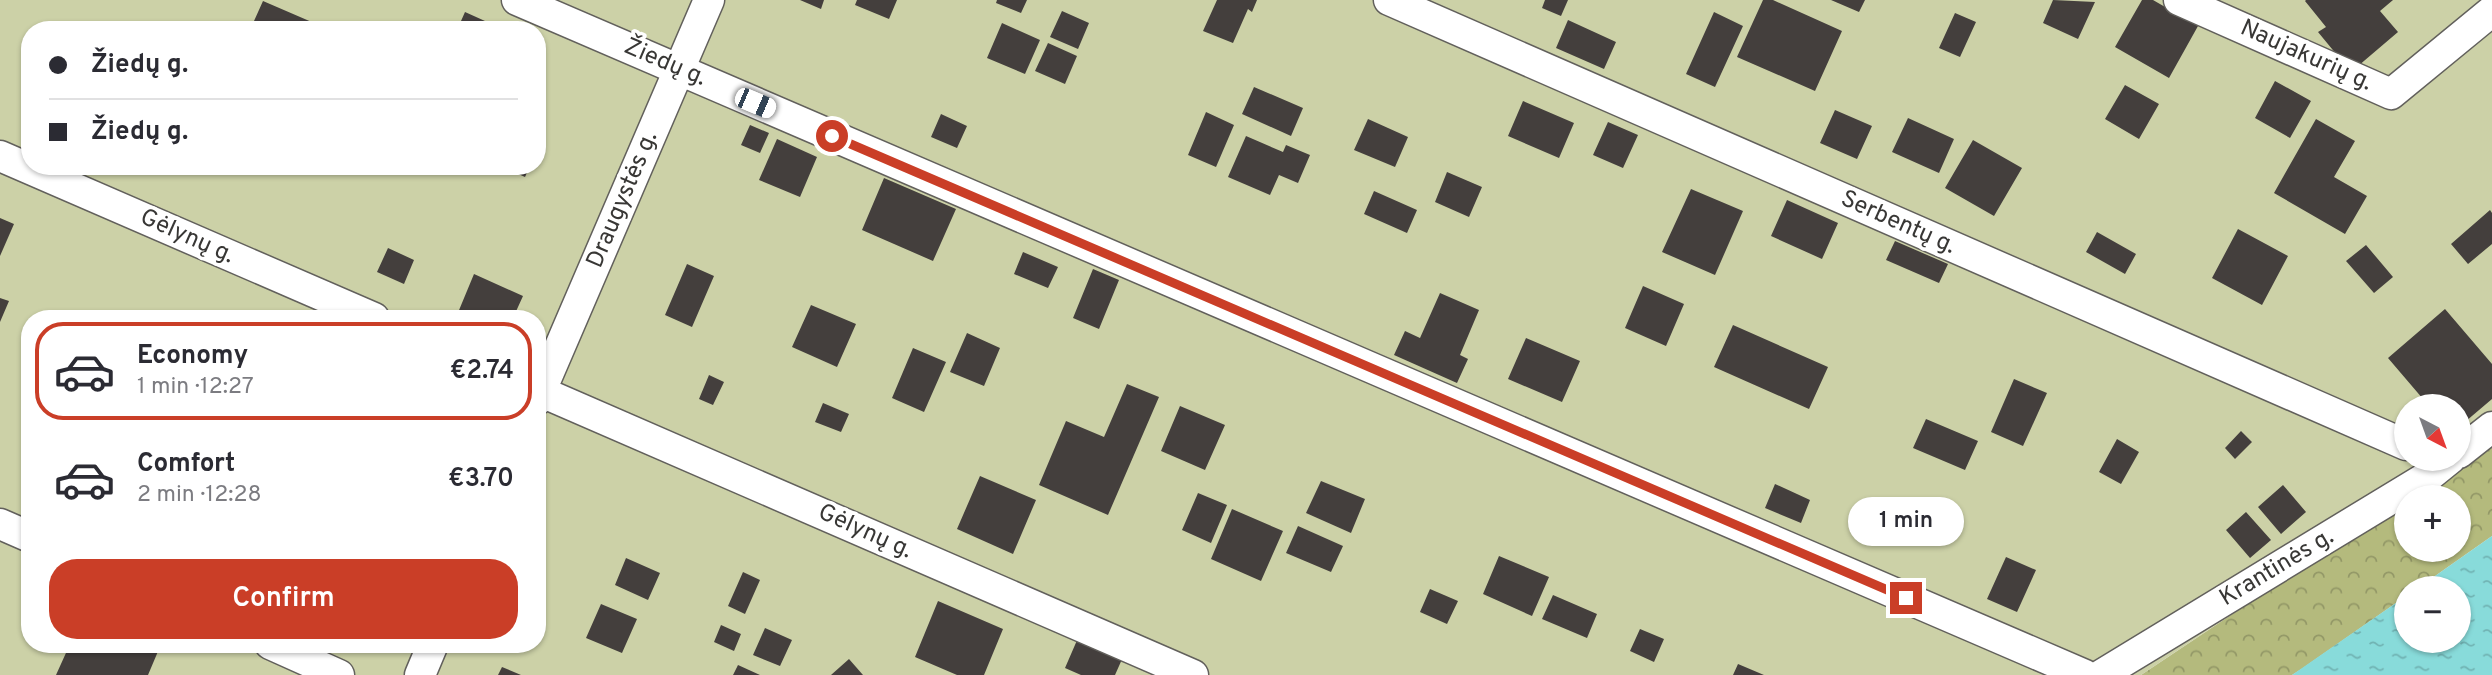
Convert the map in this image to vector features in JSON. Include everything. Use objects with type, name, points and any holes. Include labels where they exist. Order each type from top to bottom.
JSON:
[{"type":"street","name":"Žiedų g.","points":[[517,0],[2085,675]]},
{"type":"street","name":"Draugystės g.","points":[[546,378],[709,0]]},
{"type":"street","name":"Serbentų g.","points":[[1389,0],[2394,440]]},
{"type":"street","name":"Naujakurių g.","points":[[2179,0],[2392,94],[2492,11]]},
{"type":"street","name":"Gėlynų g.","points":[[0,156],[21,165]]},
{"type":"street","name":"Gėlynų g.","points":[[44,175],[356,310]]},
{"type":"street","name":"Gėlynų g.","points":[[546,397],[1193,675]]},
{"type":"street","name":"Krantinės g.","points":[[2471,442],[2492,427]]},
{"type":"street","name":"Krantinės g.","points":[[2101,675],[2434,471]]},
{"type":"street","points":[[0,524],[21,533]]},
{"type":"street","points":[[290,653],[340,675]]},
{"type":"street","points":[[420,675],[429,653]]},
{"type":"green space","points":[[0,0],[2492,0],[2492,445],[2471,462],[2471,394],[2394,394],[2394,471],[2460,471],[2441,485],[2394,485],[2394,511],[2341,541],[2141,675],[0,675]]},
{"type":"green space","points":[[2492,445],[2492,536],[2471,551],[2471,485],[2437,485],[2456,471],[2471,471],[2471,460]]},
{"type":"green space","points":[[2394,512],[2394,562],[2455,562],[2435,576],[2394,576],[2394,604],[2292,675],[2141,675],[2342,541]]},
{"type":"water","points":[[2492,536],[2492,675],[2292,675],[2394,604],[2394,653],[2471,653],[2471,576],[2435,576],[2455,562],[2471,562],[2471,551]]},
{"type":"building","points":[[800,0],[824,0],[821,9]]},
{"type":"building","points":[[857,0],[897,0],[889,19],[855,5]]},
{"type":"building","points":[[997,0],[1027,0],[1021,13],[996,3]]},
{"type":"building","points":[[1217,0],[1257,0],[1252,12],[1248,9],[1233,43],[1203,31]]},
{"type":"building","points":[[1545,0],[1568,0],[1561,16],[1542,8]]},
{"type":"building","points":[[1763,0],[1773,0],[1842,31],[1815,91],[1737,57]]},
{"type":"building","points":[[1831,0],[1865,0],[1859,12]]},
{"type":"building","points":[[2053,0],[2095,2],[2078,39],[2043,23]]},
{"type":"building","points":[[2142,0],[2153,0],[2198,26],[2169,78],[2115,47]]},
{"type":"building","points":[[2306,0],[2393,0],[2380,11],[2398,32],[2351,72],[2318,32],[2326,27]]},
{"type":"building","points":[[263,1],[309,21],[254,21]]},
{"type":"building","points":[[1062,11],[1089,23],[1078,49],[1050,37]]},
{"type":"building","points":[[465,12],[485,21],[461,21]]},
{"type":"building","points":[[1714,12],[1743,26],[1715,87],[1686,74]]},
{"type":"building","points":[[1955,13],[1976,22],[1960,57],[1939,48]]},
{"type":"building","points":[[1568,20],[1616,42],[1604,69],[1556,48]]},
{"type":"building","points":[[1002,23],[1040,40],[1025,74],[987,58]]},
{"type":"building","points":[[1048,43],[1077,56],[1065,84],[1035,71]]},
{"type":"building","points":[[2275,81],[2311,101],[2290,138],[2255,118]]},
{"type":"building","points":[[2125,85],[2159,104],[2139,139],[2105,119]]},
{"type":"building","points":[[1254,87],[1303,108],[1291,136],[1242,114]]},
{"type":"building","points":[[1523,101],[1574,123],[1559,158],[1508,136]]},
{"type":"building","points":[[1835,110],[1872,126],[1857,159],[1820,143]]},
{"type":"building","points":[[1206,112],[1234,125],[1216,167],[1188,155]]},
{"type":"building","points":[[941,114],[967,126],[957,148],[931,137]]},
{"type":"building","points":[[1908,118],[1954,139],[1939,173],[1892,152]]},
{"type":"building","points":[[1368,119],[1408,137],[1395,167],[1354,150]]},
{"type":"building","points":[[2316,119],[2355,141],[2334,177],[2367,196],[2345,234],[2274,193]]},
{"type":"building","points":[[1608,122],[1638,135],[1623,168],[1593,155]]},
{"type":"building","points":[[750,125],[769,133],[760,153],[741,145]]},
{"type":"building","points":[[1246,136],[1283,152],[1286,145],[1310,155],[1298,183],[1279,175],[1270,195],[1228,177]]},
{"type":"building","points":[[777,139],[817,157],[800,197],[759,180]]},
{"type":"building","points":[[1973,140],[2022,168],[1994,216],[1945,188]]},
{"type":"building","points":[[1447,172],[1482,187],[1469,217],[1435,202]]},
{"type":"building","points":[[884,178],[956,209],[933,261],[862,230]]},
{"type":"building","points":[[1691,189],[1743,211],[1715,275],[1662,252]]},
{"type":"building","points":[[1374,191],[1417,210],[1407,233],[1364,214]]},
{"type":"building","points":[[1787,200],[1838,223],[1822,259],[1771,236]]},
{"type":"building","points":[[2490,210],[2492,244],[2468,264],[2451,244]]},
{"type":"building","points":[[0,218],[14,224],[0,256]]},
{"type":"building","points":[[2238,229],[2288,256],[2262,305],[2212,278]]},
{"type":"building","points":[[2097,232],[2136,254],[2125,274],[2086,252]]},
{"type":"building","points":[[1895,241],[1948,264],[1939,283],[1886,260]]},
{"type":"building","points":[[2366,245],[2393,277],[2374,293],[2346,261]]},
{"type":"building","points":[[388,248],[414,260],[404,284],[377,272]]},
{"type":"building","points":[[1023,252],[1058,267],[1048,288],[1014,274]]},
{"type":"building","points":[[687,264],[714,276],[692,327],[665,315]]},
{"type":"building","points":[[1093,269],[1119,280],[1099,329],[1073,318]]},
{"type":"building","points":[[474,274],[523,296],[517,310],[459,310]]},
{"type":"building","points":[[1643,286],[1684,304],[1666,346],[1625,328]]},
{"type":"building","points":[[1440,293],[1479,310],[1460,355],[1468,359],[1457,383],[1394,355],[1405,331],[1420,338]]},
{"type":"building","points":[[0,298],[9,301],[0,322]]},
{"type":"building","points":[[811,305],[856,324],[837,367],[792,347]]},
{"type":"building","points":[[2445,309],[2492,364],[2492,399],[2471,417],[2471,394],[2419,394],[2388,358]]},
{"type":"building","points":[[1733,325],[1828,367],[1809,409],[1714,367]]},
{"type":"building","points":[[967,333],[1000,348],[984,386],[950,372]]},
{"type":"building","points":[[1526,338],[1580,361],[1562,402],[1508,379]]},
{"type":"building","points":[[913,348],[946,362],[924,412],[892,398]]},
{"type":"building","points":[[709,375],[724,382],[713,405],[699,399]]},
{"type":"building","points":[[2014,379],[2047,393],[2023,446],[1991,432]]},
{"type":"building","points":[[1127,384],[1159,397],[1108,515],[1039,485],[1066,421],[1104,437]]},
{"type":"building","points":[[823,403],[849,414],[841,432],[815,422]]},
{"type":"building","points":[[1180,406],[1225,425],[1205,470],[1161,451]]},
{"type":"building","points":[[1926,419],[1978,441],[1965,470],[1913,448]]},
{"type":"building","points":[[2241,431],[2252,442],[2235,459],[2225,448]]},
{"type":"building","points":[[2117,439],[2139,452],[2121,484],[2099,472]]},
{"type":"building","points":[[980,476],[1036,500],[1013,554],[957,529]]},
{"type":"building","points":[[1321,481],[1365,499],[1351,533],[1306,513]]},
{"type":"building","points":[[1775,484],[1810,500],[1801,523],[1765,508]]},
{"type":"building","points":[[2283,485],[2306,512],[2281,534],[2258,507]]},
{"type":"building","points":[[1198,493],[1227,505],[1211,543],[1182,530]]},
{"type":"building","points":[[1232,509],[1283,531],[1261,581],[1211,559]]},
{"type":"building","points":[[2246,512],[2271,540],[2250,558],[2226,530]]},
{"type":"building","points":[[1298,526],[1343,546],[1331,572],[1286,553]]},
{"type":"building","points":[[1499,556],[1549,577],[1532,616],[1483,594]]},
{"type":"building","points":[[2006,557],[2036,570],[2017,612],[1987,599]]},
{"type":"building","points":[[626,558],[660,573],[648,600],[615,585]]},
{"type":"building","points":[[743,572],[760,580],[745,614],[728,606]]},
{"type":"building","points":[[1430,589],[1458,601],[1447,624],[1420,612]]},
{"type":"building","points":[[1553,595],[1597,614],[1587,638],[1542,619]]},
{"type":"building","points":[[938,601],[1003,629],[984,675],[957,675],[915,657]]},
{"type":"building","points":[[601,604],[637,619],[622,653],[586,638]]},
{"type":"building","points":[[721,625],[741,634],[734,651],[714,642]]},
{"type":"building","points":[[765,628],[792,640],[780,666],[753,655]]},
{"type":"building","points":[[1640,629],[1664,639],[1654,662],[1630,651]]},
{"type":"building","points":[[1078,638],[1123,657],[1115,675],[1081,675],[1065,668]]},
{"type":"building","points":[[66,653],[157,653],[148,675],[56,675]]},
{"type":"building","points":[[849,659],[863,675],[831,675]]},
{"type":"building","points":[[1738,664],[1764,675],[1733,675]]},
{"type":"building","points":[[738,665],[760,675],[733,675]]},
{"type":"building","points":[[502,667],[521,675],[498,675]]},
{"type":"route","points":[[832,136],[1906,598]]}]
